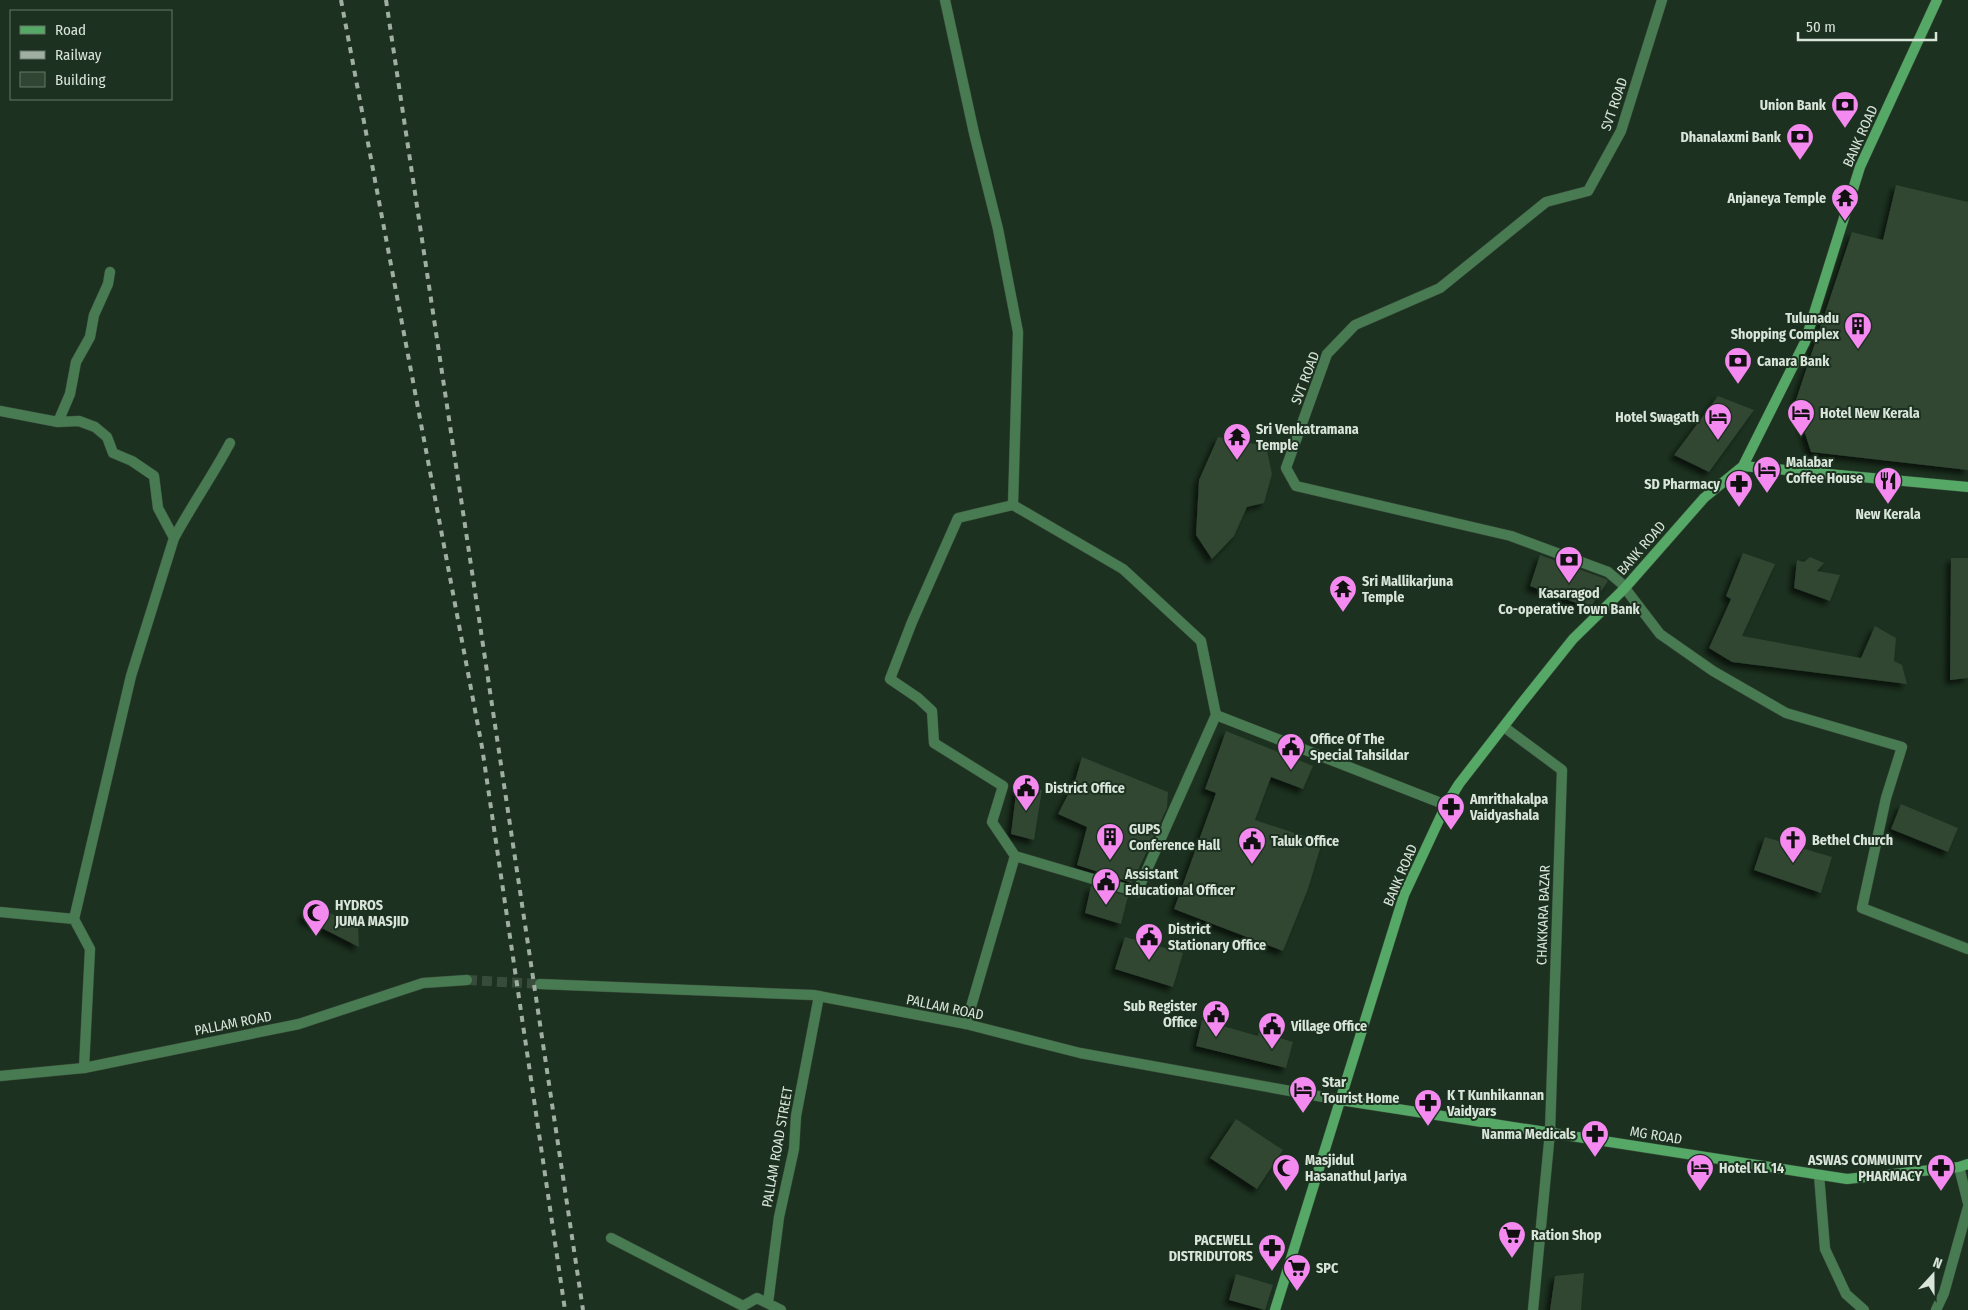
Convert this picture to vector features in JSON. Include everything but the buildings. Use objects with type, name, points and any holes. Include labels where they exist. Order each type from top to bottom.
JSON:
[{"type":"main road","name":"BANK ROAD","points":[[1275,1310],[1404,895],[1446,805],[1459,784],[1573,639],[1624,589],[1704,498],[1743,466],[1805,342],[1860,167],[1937,0]]},
{"type":"main road","points":[[1743,466],[1968,487]]},
{"type":"main road","name":"MG ROAD","points":[[1340,1100],[1847,1179],[1963,1166]]},
{"type":"street","points":[[945,0],[974,133],[998,229],[1018,332],[1012,505]]},
{"type":"street","name":"SVT ROAD","points":[[1662,0],[1621,131],[1588,191],[1546,202],[1440,288],[1355,326],[1327,354],[1286,468],[1296,486],[1511,536],[1608,572],[1621,583],[1660,634],[1713,671],[1786,713],[1902,747],[1886,798],[1862,908],[1968,949]]},
{"type":"street","points":[[58,422],[70,394],[76,362],[90,337],[94,315],[108,284],[110,272]]},
{"type":"street","points":[[0,410],[58,422],[79,421],[95,427],[107,437],[113,453],[132,461],[154,476],[158,508],[174,538]]},
{"type":"street","points":[[84,1068],[90,949],[74,919],[132,676],[174,538],[230,443]]},
{"type":"street","points":[[1012,505],[1123,569],[1200,640],[1216,715],[1137,892],[1015,856],[992,822],[1003,786],[934,743],[932,711],[918,698],[890,679],[912,622],[958,518],[1012,505]]},
{"type":"street","points":[[1216,715],[1446,805]]},
{"type":"street","name":"CHAKKARA BAZAR","points":[[1504,727],[1562,770],[1550,1132]]},
{"type":"street","points":[[966,1024],[1015,856]]},
{"type":"street","points":[[0,912],[74,919]]},
{"type":"street","name":"PALLAM ROAD","points":[[0,1076],[84,1068],[300,1024],[423,983],[466,980]]},
{"type":"street","name":"PALLAM ROAD","points":[[540,984],[819,996],[966,1024],[1080,1053],[1340,1100]]},
{"type":"street","name":"PALLAM ROAD STREET","points":[[768,1304],[779,1217],[794,1149],[796,1116],[819,996]]},
{"type":"street","points":[[1533,1310],[1550,1132]]},
{"type":"street","points":[[1936,1310],[1944,1293],[1968,1205],[1963,1166]]},
{"type":"street","points":[[1819,1175],[1825,1249],[1846,1294],[1864,1310]]},
{"type":"street","points":[[611,1238],[743,1306],[757,1298],[781,1310]]},
{"type":"tunnel","points":[[467,980],[540,984]]},
{"type":"railway","points":[[341,0],[482,747],[565,1310]]},
{"type":"railway","points":[[386,0],[583,1310]]},
{"type":"place","name":"Union Bank","points":[[1845,129]]},
{"type":"place","name":"Dhanalaxmi Bank","points":[[1800,161]]},
{"type":"place","name":"Anjaneya Temple","points":[[1845,222]]},
{"type":"place","name":"Tulunadu Shopping Complex","points":[[1858,350]]},
{"type":"place","name":"Canara Bank","points":[[1738,385]]},
{"type":"place","name":"Hotel New Kerala","points":[[1801,437]]},
{"type":"place","name":"Hotel Swagath","points":[[1718,441]]},
{"type":"place","name":"Sri Venkatramana Temple","points":[[1237,461]]},
{"type":"place","name":"Malabar Coffee House","points":[[1767,494]]},
{"type":"place","name":"New Kerala","points":[[1888,505]]},
{"type":"place","name":"SD Pharmacy","points":[[1739,508]]},
{"type":"place","name":"Kasaragod Co-operative Town Bank","points":[[1569,584]]},
{"type":"place","name":"Sri Mallikarjuna Temple","points":[[1343,613]]},
{"type":"place","name":"Office Of The Special Tahsildar","points":[[1291,771]]},
{"type":"place","name":"District Office","points":[[1026,812]]},
{"type":"place","name":"Amrithakalpa Vaidyashala","points":[[1451,831]]},
{"type":"place","name":"GUPS Conference Hall","points":[[1110,861]]},
{"type":"place","name":"Bethel Church","points":[[1793,864]]},
{"type":"place","name":"Taluk Office","points":[[1252,865]]},
{"type":"place","name":"Assistant Educational Officer","points":[[1106,906]]},
{"type":"place","name":"HYDROS JUMA MASJID","points":[[316,937]]},
{"type":"place","name":"District Stationary Office","points":[[1149,961]]},
{"type":"place","name":"Sub Register Office","points":[[1216,1038]]},
{"type":"place","name":"Village Office","points":[[1272,1050]]},
{"type":"place","name":"Star Tourist Home","points":[[1303,1114]]},
{"type":"place","name":"K T Kunhikannan Vaidyars","points":[[1428,1127]]},
{"type":"place","name":"Nanma Medicals","points":[[1595,1158]]},
{"type":"place","name":"Masjidul Hasanathul Jariya","points":[[1286,1192]]},
{"type":"place","name":"Hotel KL 14","points":[[1700,1192]]},
{"type":"place","name":"ASWAS COMMUNITY PHARMACY","points":[[1941,1192]]},
{"type":"place","name":"Ration Shop","points":[[1512,1259]]},
{"type":"place","name":"PACEWELL DISTRIDUTORS","points":[[1272,1272]]},
{"type":"place","name":"SPC","points":[[1297,1292]]}]
